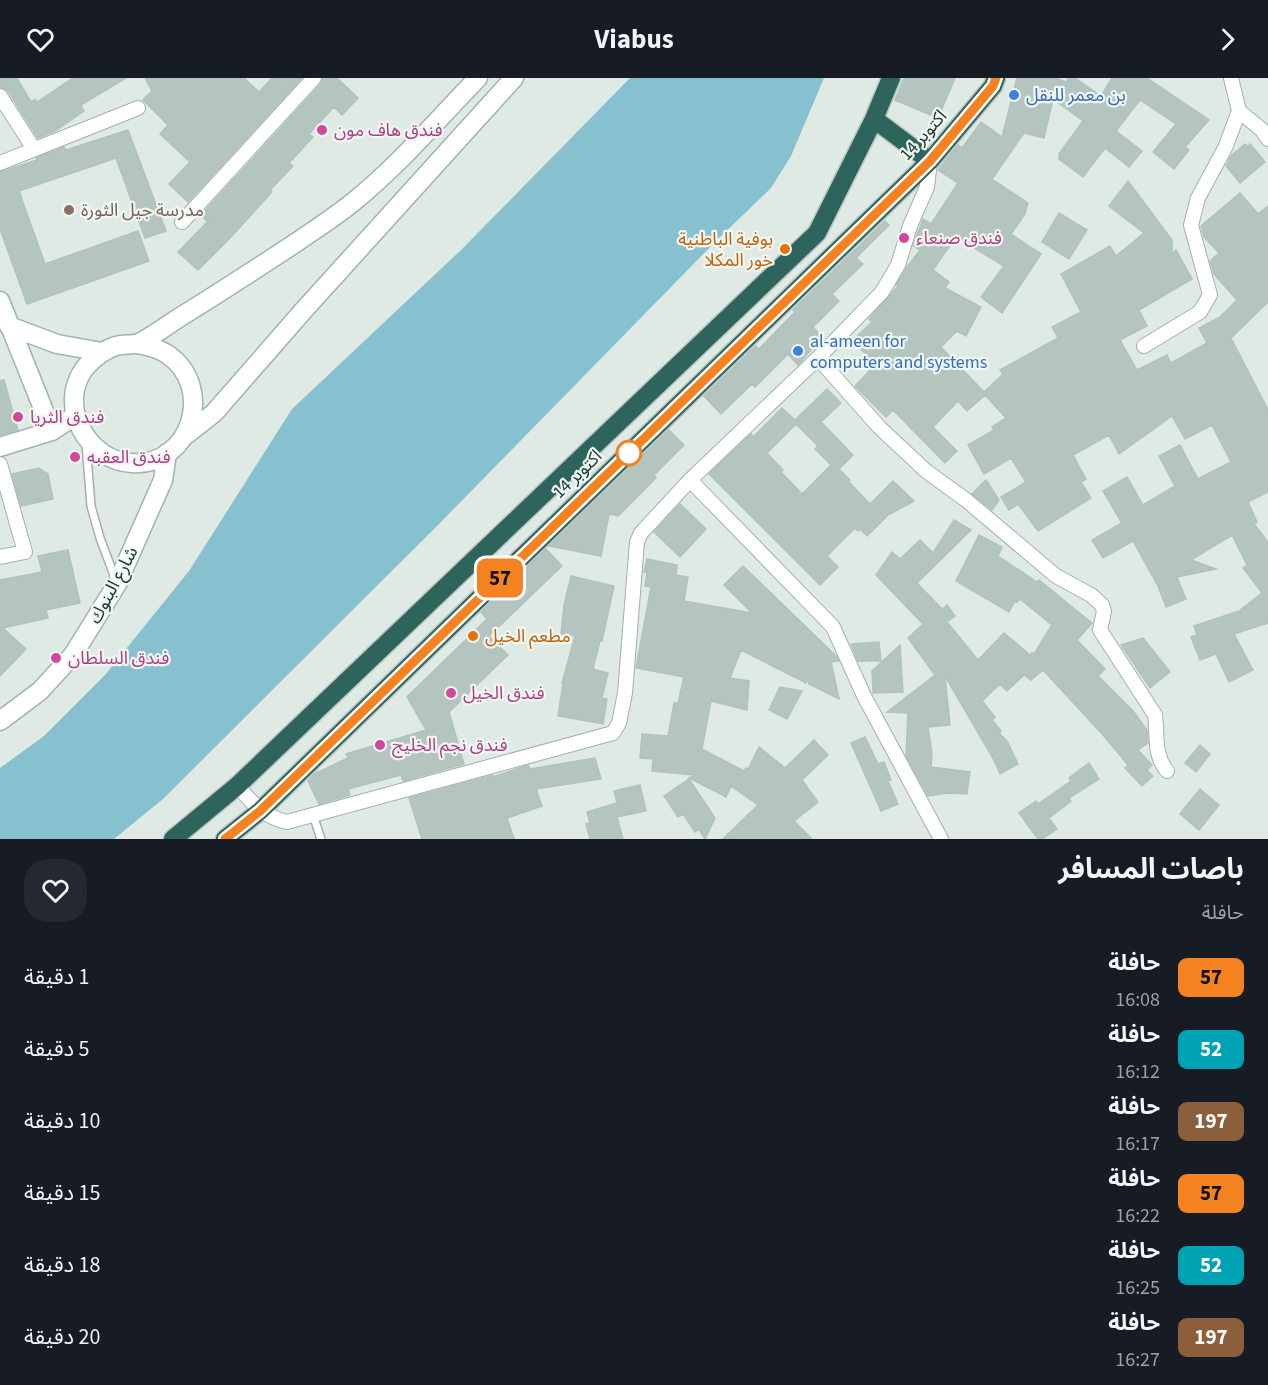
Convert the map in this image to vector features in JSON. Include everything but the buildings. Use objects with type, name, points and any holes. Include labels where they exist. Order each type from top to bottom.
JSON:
[{"type":"highway","points":[[173,839],[237,786],[817,233],[874,119],[891,78]]},
{"type":"highway","name":"14 اكتوبر","points":[[225,839],[260,811],[930,161],[993,86],[996,78]]},
{"type":"highway","points":[[874,119],[930,161]]},
{"type":"main road","points":[[137,344],[236,282],[351,203],[381,177],[478,78]]},
{"type":"main road","points":[[183,438],[194,409],[193,393],[188,378],[179,364],[167,354],[153,347],[137,344],[119,345],[102,352],[83,371],[74,396],[75,415],[86,439],[98,452],[115,460],[133,464],[151,461],[167,453],[214,413],[514,78]]},
{"type":"main road","points":[[0,301],[52,431]]},
{"type":"main road","points":[[9,326],[57,344],[102,352]]},
{"type":"main road","points":[[0,447],[52,431],[75,415]]},
{"type":"main road","name":"شارع البنوك","points":[[0,721],[40,691],[73,655],[117,584],[163,480],[167,453]]},
{"type":"street","points":[[182,222],[314,78]]},
{"type":"street","points":[[1144,346],[1200,312],[1210,296],[1191,225],[1198,198],[1225,148],[1239,111],[1231,78]]},
{"type":"street","points":[[0,96],[34,149]]},
{"type":"street","points":[[0,163],[138,108]]},
{"type":"street","points":[[1239,111],[1266,134]]},
{"type":"street","points":[[237,786],[260,811],[271,818],[287,822],[613,733],[620,723],[626,693],[637,542],[641,533],[690,480],[818,358],[882,292],[898,265],[910,226],[927,188],[930,161]]},
{"type":"street","points":[[818,358],[879,427],[926,471],[966,500],[1056,576],[1102,605],[1104,611],[1100,630],[1155,715],[1156,744],[1167,771]]},
{"type":"street","points":[[0,464],[25,552],[0,557]]},
{"type":"street","points":[[690,480],[833,627],[864,696],[942,839]]},
{"type":"lane","points":[[86,439],[91,506],[117,584]]},
{"type":"lane","points":[[313,815],[321,839]]},
{"type":"water","points":[[630,78],[824,78],[791,156],[771,188],[163,799],[114,839],[0,839],[0,768],[44,736],[105,675],[189,571],[292,409],[461,250]]},
{"type":"bus line","name":"57","points":[[225,839],[260,811],[930,161],[993,86],[996,78]]},
{"type":"place","name":"بن معمر للنقل","points":[[1014,95]]},
{"type":"place","name":"فندق هاف مون","points":[[322,130]]},
{"type":"place","name":"مدرسة جيل الثورة","points":[[69,210]]},
{"type":"place","name":"فندق صنعاء","points":[[904,238]]},
{"type":"place","name":"بوفية الباطنية خور المكلا","points":[[785,249]]},
{"type":"place","name":"al-ameen for computers and systems","points":[[798,351]]},
{"type":"place","name":"فندق الثريا","points":[[18,417]]},
{"type":"place","name":"فندق العقبه","points":[[75,457]]},
{"type":"place","name":"مطعم الخيل","points":[[473,636]]},
{"type":"place","name":"فندق السلطان","points":[[56,658]]},
{"type":"place","name":"فندق الخيل","points":[[451,693]]},
{"type":"place","name":"فندق نجم الخليج","points":[[380,745]]}]
